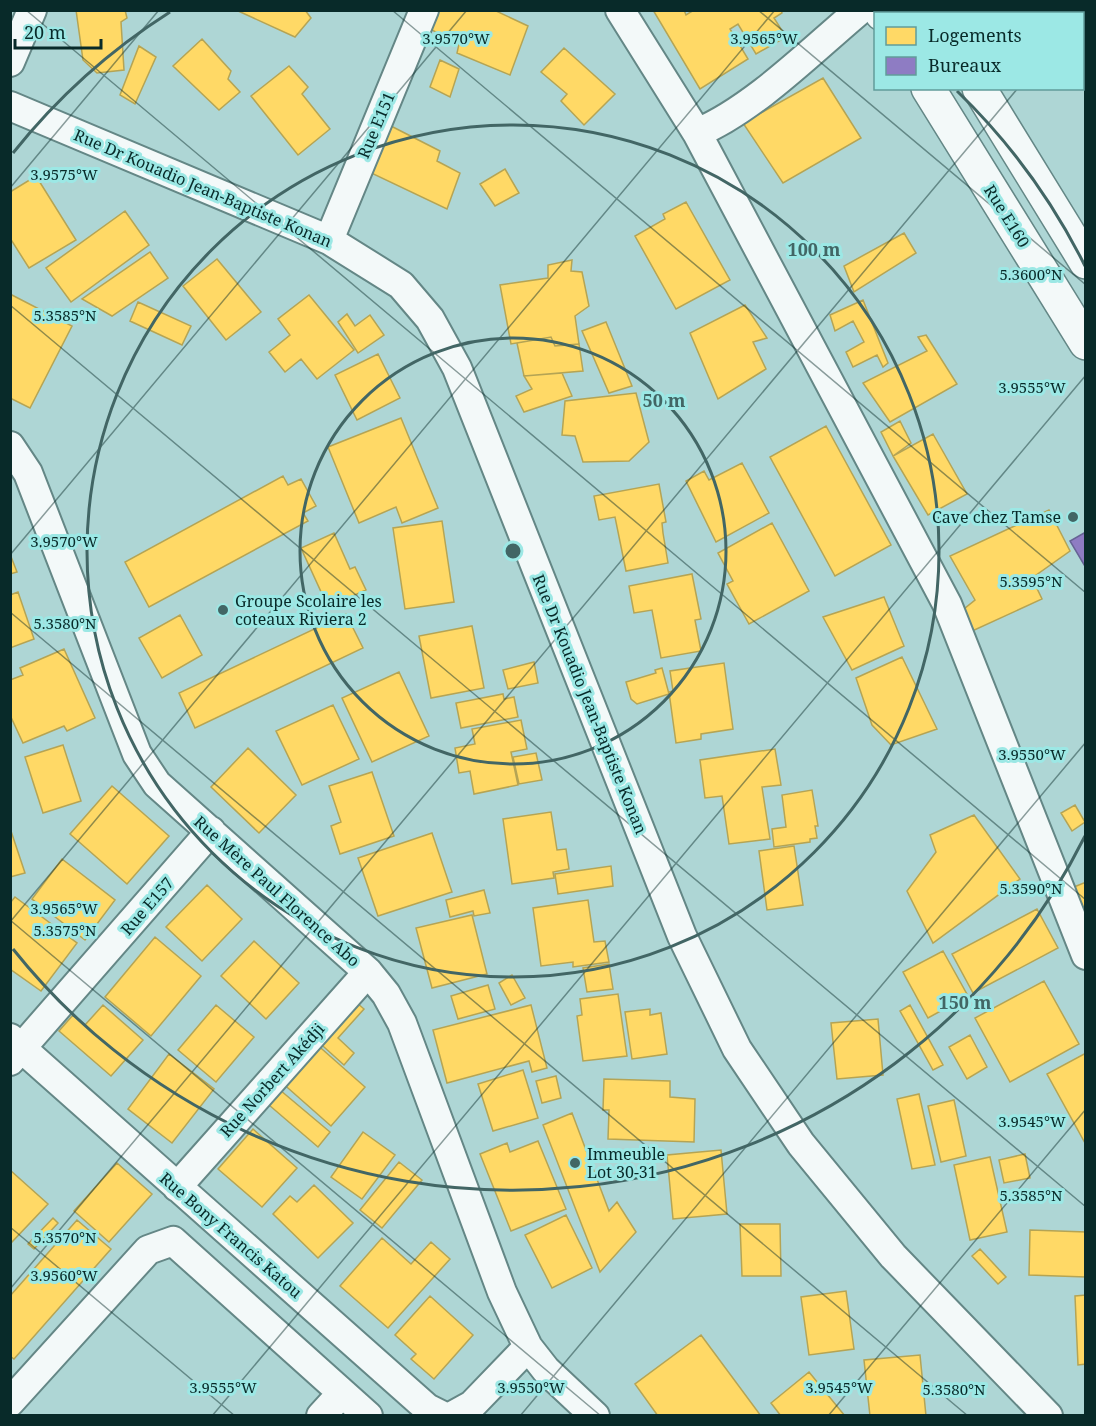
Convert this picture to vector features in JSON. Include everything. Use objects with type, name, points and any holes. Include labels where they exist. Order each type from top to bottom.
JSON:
[{"type":"street","points":[[10,62],[32,10]]},
{"type":"street","name":"Rue E151","points":[[329,240],[424,10]]},
{"type":"street","points":[[620,10],[697,133],[947,604],[1086,956]]},
{"type":"street","points":[[697,133],[730,116],[860,10]]},
{"type":"street","name":"Rue E160","points":[[929,90],[1086,343]]},
{"type":"street","points":[[980,90],[1086,262]]},
{"type":"street","name":"Rue Dr Kouadio Jean-Baptiste Konan","points":[[10,106],[329,240],[401,285],[430,319],[457,368],[682,936],[737,1049],[801,1144],[893,1256],[1048,1416]]},
{"type":"street","name":"Rue Mère Paul Florence Abo","points":[[10,446],[28,473],[137,754],[157,784],[368,972],[386,994],[402,1023],[502,1292],[528,1347],[546,1370],[595,1416]]},
{"type":"street","name":"Rue E157","points":[[14,1050],[211,831]]},
{"type":"street","name":"Rue Norbert Akédji","points":[[177,1187],[368,972]]},
{"type":"street","name":"Rue Bony Francis Katou","points":[[14,1050],[177,1187],[427,1408],[442,1416]]},
{"type":"street","points":[[10,1402],[148,1250],[173,1241],[368,1416]]},
{"type":"street","points":[[452,1416],[472,1405],[528,1347]]},
{"type":"street","points":[[321,1416],[342,1393]]},
{"type":"building: Logements","points":[[76,10],[125,10],[127,18],[121,22],[124,70],[97,73],[83,60]]},
{"type":"building: Logements","points":[[236,10],[305,10],[311,18],[295,37]]},
{"type":"building: Logements","points":[[436,10],[494,10],[528,26],[510,75],[457,53],[459,44],[428,28]]},
{"type":"building: Logements","points":[[653,10],[684,10],[686,15],[694,10],[781,10],[782,13],[774,18],[786,37],[756,54],[738,24],[730,29],[748,59],[700,89]]},
{"type":"building: Logements","points":[[1039,10],[1086,10],[1086,79],[1084,80],[1084,12],[1037,12]]},
{"type":"building: Logements","points":[[202,39],[231,71],[228,79],[240,92],[219,110],[173,66]]},
{"type":"building: Logements","points":[[139,46],[156,57],[135,104],[120,95]]},
{"type":"building: Logements","points":[[564,48],[615,94],[584,125],[561,101],[567,94],[541,72]]},
{"type":"building: Logements","points":[[440,60],[459,69],[450,97],[430,87]]},
{"type":"building: Logements","points":[[289,66],[308,87],[302,94],[330,129],[298,155],[251,96]]},
{"type":"building: Logements","points":[[823,78],[861,138],[783,183],[743,123]]},
{"type":"building: Logements","points":[[389,125],[440,151],[437,161],[460,173],[447,209],[367,171]]},
{"type":"building: Logements","points":[[505,169],[519,193],[495,206],[480,184]]},
{"type":"building: Logements","points":[[36,176],[76,240],[29,268],[10,238],[10,192]]},
{"type":"building: Logements","points":[[686,202],[730,280],[676,309],[635,236],[665,219],[663,214]]},
{"type":"building: Logements","points":[[125,211],[149,245],[71,302],[46,268]]},
{"type":"building: Logements","points":[[904,233],[916,253],[854,292],[844,266]]},
{"type":"building: Logements","points":[[150,252],[168,278],[112,316],[82,299]]},
{"type":"building: Logements","points":[[217,259],[261,312],[226,340],[183,286]]},
{"type":"building: Logements","points":[[572,260],[571,271],[582,272],[589,306],[575,316],[579,344],[555,346],[551,337],[511,344],[500,285],[548,278],[548,265]]},
{"type":"building: Logements","points":[[10,294],[72,326],[30,408],[10,398]]},
{"type":"building: Logements","points":[[309,295],[354,350],[317,379],[301,359],[285,372],[269,352],[290,335],[278,319]]},
{"type":"building: Logements","points":[[863,300],[888,363],[883,367],[877,355],[853,367],[846,352],[864,342],[853,321],[835,331],[830,315]]},
{"type":"building: Logements","points":[[138,302],[191,326],[182,345],[130,321]]},
{"type":"building: Logements","points":[[745,305],[767,338],[753,342],[766,369],[718,399],[690,333]]},
{"type":"building: Logements","points":[[347,314],[355,326],[370,315],[384,335],[358,353],[338,322]]},
{"type":"building: Logements","points":[[606,322],[632,386],[609,393],[582,331]]},
{"type":"building: Logements","points":[[926,335],[957,384],[890,422],[863,383],[927,351],[918,337]]},
{"type":"building: Logements","points":[[551,337],[555,346],[579,344],[583,371],[524,376],[517,343]]},
{"type":"building: Logements","points":[[378,354],[400,398],[357,420],[335,375]]},
{"type":"building: Logements","points":[[562,373],[572,396],[524,412],[516,396],[532,389],[524,376]]},
{"type":"building: Logements","points":[[636,393],[649,442],[629,461],[583,462],[575,436],[562,435],[565,401]]},
{"type":"building: Logements","points":[[401,418],[438,508],[402,523],[396,507],[359,523],[328,447]]},
{"type":"building: Logements","points":[[900,421],[911,443],[893,456],[881,432]]},
{"type":"building: Logements","points":[[826,426],[891,545],[835,576],[770,457]]},
{"type":"building: Logements","points":[[933,434],[967,494],[928,515],[893,456]]},
{"type":"building: Logements","points":[[742,463],[769,513],[716,542],[686,481],[704,471],[709,480]]},
{"type":"building: Logements","points":[[283,476],[288,485],[301,479],[316,506],[303,513],[308,521],[149,607],[125,562]]},
{"type":"building: Logements","points":[[659,484],[666,522],[662,523],[668,563],[626,571],[615,517],[599,520],[594,496]]},
{"type":"building: Logements","points":[[1049,510],[1070,551],[1032,578],[1042,599],[970,632],[959,613],[975,600],[950,556]]},
{"type":"building: Logements","points":[[442,521],[454,602],[405,609],[393,528]]},
{"type":"building: Logements","points":[[772,523],[809,591],[749,624],[727,584],[733,581],[718,553]]},
{"type":"building: Logements","points":[[334,533],[350,569],[355,567],[366,590],[328,607],[301,548]]},
{"type":"building: Logements","points":[[10,554],[17,572],[10,574]]},
{"type":"building: Logements","points":[[692,574],[701,619],[695,620],[701,651],[661,658],[652,610],[634,613],[629,586]]},
{"type":"building: Logements","points":[[18,592],[34,639],[10,648],[10,595]]},
{"type":"building: Logements","points":[[884,597],[904,646],[852,670],[823,617]]},
{"type":"building: Logements","points":[[346,614],[363,648],[195,728],[179,693]]},
{"type":"building: Logements","points":[[180,615],[202,655],[162,678],[139,638]]},
{"type":"building: Logements","points":[[472,626],[484,688],[431,698],[419,636]]},
{"type":"building: Logements","points":[[64,649],[95,718],[67,731],[64,726],[23,743],[10,715],[10,680],[23,675],[20,668]]},
{"type":"building: Logements","points":[[902,657],[937,729],[891,745],[872,725],[856,678]]},
{"type":"building: Logements","points":[[534,662],[538,683],[508,689],[503,670]]},
{"type":"building: Logements","points":[[724,663],[733,729],[701,734],[701,739],[676,743],[669,692],[673,691],[670,671]]},
{"type":"building: Logements","points":[[662,668],[669,694],[637,704],[631,699],[626,682],[656,673],[655,670]]},
{"type":"building: Logements","points":[[399,672],[429,736],[372,762],[342,698]]},
{"type":"building: Logements","points":[[503,694],[504,699],[514,697],[518,717],[461,728],[456,703]]},
{"type":"building: Logements","points":[[333,705],[359,759],[302,785],[276,731]]},
{"type":"building: Logements","points":[[521,720],[527,749],[511,752],[518,785],[474,794],[470,771],[459,773],[455,748],[475,744],[472,729]]},
{"type":"building: Logements","points":[[63,745],[81,801],[43,813],[25,757]]},
{"type":"building: Logements","points":[[248,748],[296,795],[259,833],[211,787]]},
{"type":"building: Logements","points":[[775,749],[781,785],[762,787],[770,839],[729,844],[722,796],[705,798],[700,760]]},
{"type":"building: Logements","points":[[536,753],[542,780],[519,784],[513,757]]},
{"type":"building: Logements","points":[[372,772],[394,836],[340,854],[331,826],[341,822],[329,786]]},
{"type":"building: Logements","points":[[112,786],[169,836],[127,884],[70,834]]},
{"type":"building: Logements","points":[[812,790],[818,826],[815,826],[817,838],[810,839],[810,842],[774,847],[772,829],[786,827],[782,795]]},
{"type":"building: Logements","points":[[1075,805],[1085,822],[1072,831],[1061,813]]},
{"type":"building: Logements","points":[[551,812],[557,850],[566,849],[569,869],[553,872],[554,878],[512,884],[503,819]]},
{"type":"building: Logements","points":[[974,815],[1020,879],[933,943],[907,891],[936,852],[930,835]]},
{"type":"building: Logements","points":[[10,828],[25,873],[10,877]]},
{"type":"building: Logements","points":[[432,833],[452,892],[378,916],[358,858]]},
{"type":"building: Logements","points":[[794,846],[803,905],[767,910],[759,851]]},
{"type":"building: Logements","points":[[62,859],[115,900],[85,940],[32,899]]},
{"type":"building: Logements","points":[[611,866],[613,886],[558,894],[555,874]]},
{"type":"building: Logements","points":[[1086,882],[1086,917],[1074,887]]},
{"type":"building: Logements","points":[[207,885],[242,919],[202,961],[166,927]]},
{"type":"building: Logements","points":[[484,890],[490,913],[474,916],[473,911],[450,917],[446,900]]},
{"type":"building: Logements","points":[[15,897],[77,943],[41,991],[10,969],[10,903]]},
{"type":"building: Logements","points":[[588,900],[594,942],[605,941],[609,962],[573,967],[573,962],[541,966],[533,908]]},
{"type":"building: Logements","points":[[1037,909],[1058,948],[973,993],[952,954]]},
{"type":"building: Logements","points":[[472,915],[487,974],[432,988],[416,928]]},
{"type":"building: Logements","points":[[155,937],[201,976],[151,1036],[105,997]]},
{"type":"building: Logements","points":[[254,941],[299,983],[266,1019],[221,976]]},
{"type":"building: Logements","points":[[943,951],[968,996],[928,1018],[903,972]]},
{"type":"building: Logements","points":[[609,964],[613,989],[587,992],[583,968]]},
{"type":"building: Logements","points":[[512,975],[525,998],[511,1005],[499,983]]},
{"type":"building: Logements","points":[[1044,981],[1079,1044],[1010,1082],[975,1018]]},
{"type":"building: Logements","points":[[488,985],[495,1009],[458,1019],[451,996]]},
{"type":"building: Logements","points":[[618,994],[627,1056],[583,1061],[577,1016],[582,1015],[580,999]]},
{"type":"building: Logements","points":[[350,997],[364,1009],[338,1038],[354,1053],[344,1065],[314,1038]]},
{"type":"building: Logements","points":[[103,1005],[143,1040],[111,1076],[59,1031],[73,1015],[85,1025]]},
{"type":"building: Logements","points":[[216,1005],[254,1037],[216,1082],[178,1050]]},
{"type":"building: Logements","points":[[531,1005],[547,1068],[532,1072],[529,1061],[447,1083],[433,1030]]},
{"type":"building: Logements","points":[[910,1005],[943,1065],[933,1070],[900,1011]]},
{"type":"building: Logements","points":[[650,1009],[650,1015],[661,1013],[667,1054],[632,1059],[625,1012]]},
{"type":"building: Logements","points":[[878,1019],[883,1075],[837,1079],[831,1023]]},
{"type":"building: Logements","points":[[970,1035],[987,1067],[967,1079],[949,1047]]},
{"type":"building: Logements","points":[[314,1042],[365,1087],[331,1126],[280,1081]]},
{"type":"building: Logements","points":[[1086,1053],[1086,1142],[1085,1143],[1047,1074]]},
{"type":"building: Logements","points":[[169,1054],[214,1089],[172,1143],[128,1109]]},
{"type":"building: Logements","points":[[523,1070],[538,1118],[493,1131],[478,1084]]},
{"type":"building: Logements","points":[[556,1076],[561,1098],[542,1103],[536,1081]]},
{"type":"building: Logements","points":[[604,1079],[670,1081],[670,1097],[695,1099],[694,1142],[608,1139],[609,1110],[603,1110]]},
{"type":"building: Logements","points":[[274,1085],[330,1132],[318,1147],[262,1099]]},
{"type":"building: Logements","points":[[919,1094],[935,1165],[912,1169],[897,1099]]},
{"type":"building: Logements","points":[[954,1100],[966,1156],[941,1162],[928,1106]]},
{"type":"building: Logements","name":"Immeuble Lot 30-31","points":[[572,1113],[609,1211],[617,1202],[636,1232],[600,1272],[543,1125]]},
{"type":"building: Logements","points":[[253,1129],[297,1168],[262,1207],[218,1169]]},
{"type":"building: Logements","points":[[363,1132],[395,1155],[362,1199],[331,1177]]},
{"type":"building: Logements","points":[[538,1141],[566,1209],[511,1231],[480,1154],[507,1143],[510,1152]]},
{"type":"building: Logements","points":[[721,1150],[727,1214],[673,1219],[667,1155]]},
{"type":"building: Logements","points":[[1025,1154],[1030,1178],[1004,1183],[999,1160]]},
{"type":"building: Logements","points":[[990,1157],[1007,1232],[970,1240],[954,1165]]},
{"type":"building: Logements","points":[[399,1162],[422,1180],[382,1228],[360,1210]]},
{"type":"building: Logements","points":[[117,1163],[152,1194],[109,1242],[74,1211]]},
{"type":"building: Logements","points":[[10,1170],[48,1204],[10,1244]]},
{"type":"building: Logements","points":[[314,1185],[353,1223],[318,1258],[273,1214],[290,1196],[297,1202]]},
{"type":"building: Logements","points":[[566,1215],[592,1268],[552,1288],[525,1235]]},
{"type":"building: Logements","points":[[53,1218],[58,1223],[34,1249],[28,1244]]},
{"type":"building: Logements","points":[[77,1220],[111,1249],[14,1359],[10,1356],[10,1296]]},
{"type":"building: Logements","points":[[740,1224],[780,1224],[781,1276],[742,1276]]},
{"type":"building: Logements","points":[[1030,1230],[1086,1232],[1086,1277],[1029,1275]]},
{"type":"building: Logements","points":[[382,1238],[411,1264],[431,1242],[450,1259],[388,1328],[340,1286]]},
{"type":"building: Logements","points":[[980,1249],[1006,1277],[998,1284],[972,1256]]},
{"type":"building: Logements","points":[[846,1291],[854,1349],[809,1355],[801,1297]]},
{"type":"building: Logements","points":[[1086,1295],[1086,1364],[1078,1365],[1075,1296]]},
{"type":"building: Logements","points":[[430,1296],[473,1335],[434,1379],[411,1359],[416,1354],[395,1335]]},
{"type":"building: Logements","points":[[701,1335],[761,1416],[658,1416],[635,1384]]},
{"type":"building: Logements","points":[[920,1355],[926,1416],[870,1416],[864,1360]]},
{"type":"building: Logements","points":[[809,1372],[845,1416],[781,1416],[771,1403]]},
{"type":"building: Bureaux","points":[[1084,533],[1086,536],[1086,568],[1070,541]]},
{"type":"place","name":"Cave chez Tamse","points":[[1073,517]]},
{"type":"place","name":"Groupe Scolaire les coteaux Riviera 2","points":[[223,610]]},
{"type":"place","name":"Immeuble Lot 30-31","points":[[575,1163]]}]
